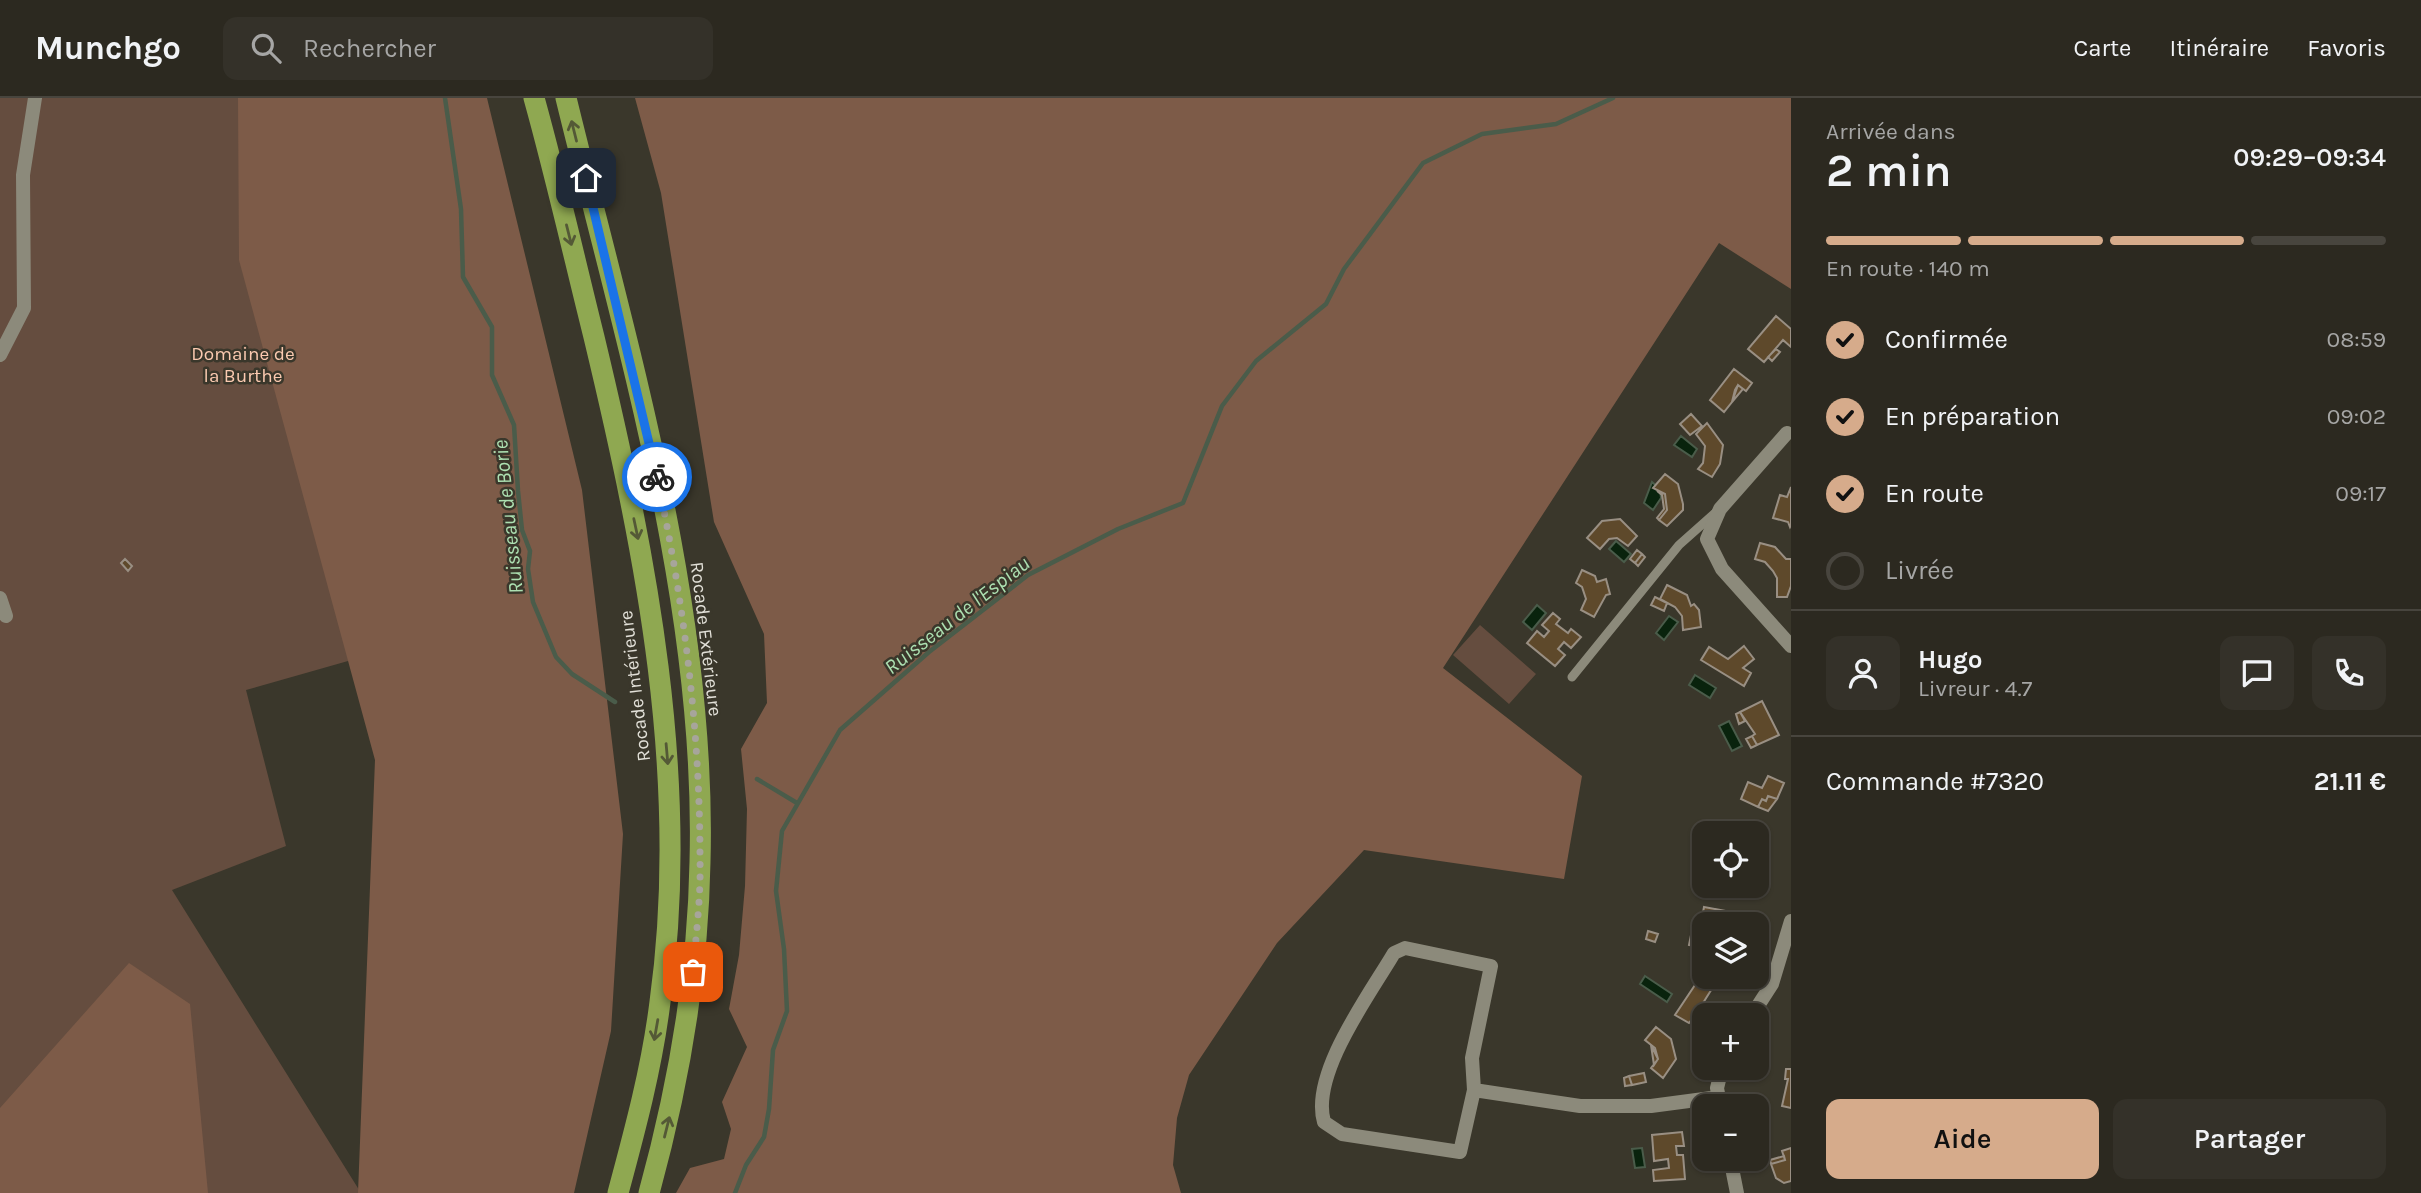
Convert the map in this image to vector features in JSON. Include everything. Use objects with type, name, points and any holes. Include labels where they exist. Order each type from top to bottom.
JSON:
[{"type":"highway","name":"Rocade Intérieure","points":[[534,98],[614,420],[658,659],[668,767],[669,889],[661,1001],[642,1107],[618,1193]]},
{"type":"highway","name":"Rocade Extérieure","points":[[566,98],[668,529],[686,642],[698,771],[701,862],[691,999],[669,1121],[649,1193]]},
{"type":"street","points":[[2,349],[24,309],[23,176],[35,98]]},
{"type":"street","points":[[1787,433],[1720,509],[1706,539],[1722,569],[1791,646]]},
{"type":"street","points":[[0,598],[6,616]]},
{"type":"street","points":[[1760,1003],[1772,984],[1791,921]]},
{"type":"street","points":[[1405,948],[1492,965],[1472,1058],[1474,1090],[1460,1152],[1342,1134],[1324,1122],[1321,1113],[1324,1088],[1332,1060],[1394,953],[1405,948]]},
{"type":"street","points":[[1474,1090],[1580,1106],[1651,1107],[1692,1103]]},
{"type":"street","points":[[1733,1171],[1737,1193]]},
{"type":"lane","points":[[1572,677],[1679,545],[1720,509]]},
{"type":"green space","name":"Domaine de la Burthe","points":[[0,98],[431,98],[478,624],[246,690],[286,846],[172,890],[361,1193],[0,1193]]},
{"type":"green space","points":[[1480,625],[1536,674],[1509,704],[1453,655]]},
{"type":"shaded area","points":[[238,98],[487,98],[582,490],[623,834],[611,1031],[574,1193],[358,1193],[375,760],[239,260]]},
{"type":"shaded area","points":[[635,98],[1791,98],[1791,289],[1719,243],[1443,668],[1582,776],[1564,879],[1364,850],[1277,943],[1189,1075],[1177,1118],[1173,1165],[1181,1193],[676,1193],[690,1168],[724,1159],[731,1129],[722,1102],[747,1047],[729,1009],[739,955],[745,886],[747,809],[741,749],[767,703],[764,634],[714,522],[661,193]]},
{"type":"shaded area","points":[[1681,436],[1697,449],[1692,457],[1674,445]]},
{"type":"shaded area","points":[[1652,482],[1660,489],[1661,498],[1653,510],[1644,503]]},
{"type":"shaded area","points":[[1616,541],[1631,554],[1624,562],[1609,549]]},
{"type":"shaded area","points":[[1537,605],[1546,613],[1532,630],[1523,622]]},
{"type":"shaded area","points":[[1669,616],[1678,622],[1664,640],[1656,633]]},
{"type":"shaded area","points":[[1695,675],[1716,688],[1710,698],[1689,685]]},
{"type":"shaded area","points":[[1729,721],[1742,746],[1732,751],[1719,726]]},
{"type":"shaded area","points":[[129,963],[190,1004],[208,1193],[0,1193],[0,1108]]},
{"type":"shaded area","points":[[1645,976],[1672,994],[1667,1002],[1640,984]]},
{"type":"shaded area","points":[[1642,1148],[1645,1167],[1635,1168],[1632,1149]]},
{"type":"building","points":[[1776,316],[1791,329],[1791,347],[1783,340],[1764,362],[1748,349]]},
{"type":"building","points":[[1776,349],[1780,352],[1772,361],[1768,357]]},
{"type":"building","points":[[1734,369],[1752,383],[1746,391],[1738,385],[1732,402],[1724,412],[1710,400]]},
{"type":"building","points":[[1738,385],[1743,389],[1732,402],[1735,390]]},
{"type":"building","points":[[1691,414],[1702,426],[1690,435],[1680,424]]},
{"type":"building","points":[[1707,423],[1723,445],[1720,464],[1712,477],[1698,469],[1703,463],[1705,446],[1696,434]]},
{"type":"building","points":[[1665,474],[1678,484],[1683,504],[1683,510],[1667,526],[1659,520],[1667,510],[1665,494],[1653,488]]},
{"type":"building","points":[[1791,487],[1790,527],[1788,522],[1773,518],[1780,495],[1787,497]]},
{"type":"building","points":[[1657,491],[1665,494],[1667,510],[1659,520],[1657,518],[1664,509],[1662,495]]},
{"type":"building","points":[[1620,519],[1637,536],[1628,546],[1617,538],[1609,539],[1600,549],[1587,538],[1602,521]]},
{"type":"building","points":[[1760,543],[1775,547],[1786,559],[1791,559],[1791,586],[1787,597],[1777,597],[1777,578],[1773,571],[1765,562],[1755,559]]},
{"type":"building","points":[[1637,550],[1642,554],[1635,563],[1630,559]]},
{"type":"building","points":[[1642,554],[1645,557],[1638,566],[1635,563]]},
{"type":"building","points":[[125,559],[132,566],[128,571],[121,563]]},
{"type":"building","points":[[1582,570],[1595,576],[1597,582],[1606,579],[1610,594],[1606,595],[1594,617],[1581,610],[1586,599],[1582,587],[1576,583]]},
{"type":"building","points":[[1667,585],[1687,595],[1691,606],[1694,604],[1699,610],[1701,627],[1683,630],[1682,616],[1675,607],[1660,599]]},
{"type":"building","points":[[1655,597],[1667,603],[1664,611],[1651,605]]},
{"type":"building","points":[[1553,613],[1560,619],[1556,624],[1568,633],[1571,629],[1581,637],[1571,648],[1564,642],[1558,649],[1565,655],[1555,666],[1527,643],[1537,631],[1544,637],[1549,631],[1542,625]]},
{"type":"building","points":[[1744,646],[1754,659],[1743,668],[1751,673],[1744,686],[1701,660],[1709,647],[1728,659]]},
{"type":"building","points":[[1762,701],[1779,735],[1757,745],[1752,736],[1755,734],[1740,712]]},
{"type":"building","points":[[1740,712],[1745,721],[1739,724],[1736,714]]},
{"type":"building","points":[[1752,736],[1757,745],[1751,748],[1746,739]]},
{"type":"building","points":[[1768,776],[1784,783],[1777,799],[1768,796],[1766,801],[1762,799],[1758,807],[1741,799],[1748,782],[1762,788]]},
{"type":"building","points":[[1768,796],[1777,799],[1768,811],[1758,807],[1762,799],[1766,801]]},
{"type":"building","points":[[1704,907],[1715,909],[1714,912],[1703,912]]},
{"type":"building","points":[[1648,931],[1658,934],[1655,942],[1646,939]]},
{"type":"building","points":[[1692,989],[1712,989],[1703,1003],[1692,1003],[1692,1019],[1689,1023],[1675,1015]]},
{"type":"building","points":[[1656,1027],[1671,1039],[1676,1059],[1663,1078],[1651,1068],[1658,1059],[1655,1048],[1645,1040]]},
{"type":"building","points":[[1651,1045],[1658,1059],[1654,1065]]},
{"type":"building","points":[[1786,1069],[1791,1069],[1791,1108],[1782,1106],[1788,1079],[1785,1079]]},
{"type":"building","points":[[1644,1073],[1646,1082],[1632,1085],[1629,1076]]},
{"type":"building","points":[[1629,1076],[1632,1085],[1625,1086],[1624,1078]]},
{"type":"building","points":[[1682,1132],[1684,1146],[1676,1146],[1677,1155],[1683,1155],[1685,1179],[1654,1181],[1653,1170],[1669,1168],[1668,1159],[1654,1161],[1652,1135]]},
{"type":"building","points":[[1791,1148],[1791,1181],[1784,1183],[1776,1178],[1771,1164],[1785,1160],[1782,1151]]},
{"type":"building","points":[[1784,1156],[1785,1160],[1771,1164],[1770,1160]]},
{"type":"waterway","name":"Ruisseau de Borie","points":[[445,98],[461,209],[463,277],[492,327],[492,375],[514,425],[522,530],[530,551],[528,569],[533,602],[556,657],[572,674],[615,702]]},
{"type":"waterway","name":"Ruisseau de l'Espiau","points":[[735,1193],[746,1165],[764,1137],[773,1050],[787,1011],[784,949],[776,891],[782,831],[840,730],[929,652],[1028,575],[1118,529],[1183,503],[1222,406],[1256,361],[1326,304],[1344,269],[1423,163],[1482,134],[1556,124],[1613,98]]},
{"type":"waterway","name":"Ruisseau de Borie","points":[[757,779],[797,803]]},
{"type":"way so far","points":[[657,477],[686,642],[698,771],[701,862],[693,972]]},
{"type":"route","points":[[586,178],[657,477]]}]
